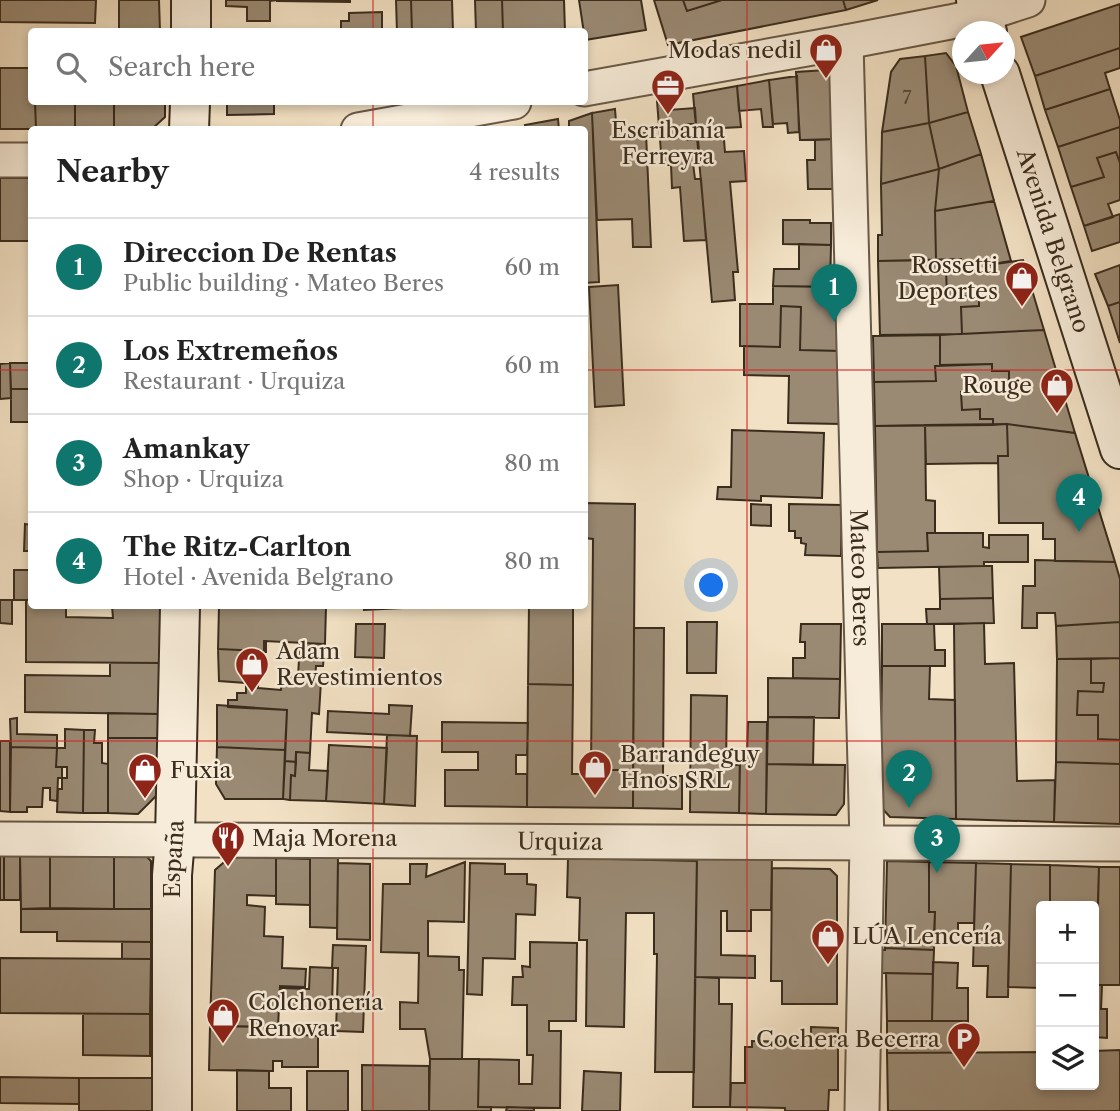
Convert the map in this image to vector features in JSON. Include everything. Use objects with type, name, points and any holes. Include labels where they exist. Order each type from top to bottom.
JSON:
[{"type":"street","points":[[191,0],[191,28]]},
{"type":"street","points":[[588,88],[982,16],[1028,0]]},
{"type":"street","name":"Mateo Beres","points":[[846,42],[867,842],[862,1111]]},
{"type":"street","name":"Avenida Belgrano","points":[[1003,84],[1120,449]]},
{"type":"street","points":[[189,126],[190,105]]},
{"type":"street","points":[[380,126],[497,105]]},
{"type":"street","points":[[0,160],[28,160]]},
{"type":"street","name":"España","points":[[172,1111],[172,875],[180,609]]},
{"type":"street","name":"Urquiza","points":[[0,839],[1120,844]]},
{"type":"building","points":[[0,0],[96,0],[95,23],[0,22]]},
{"type":"building","points":[[119,0],[159,0],[160,28],[119,28]]},
{"type":"building","points":[[226,0],[277,0],[270,1],[270,21],[247,21],[247,7],[226,6]]},
{"type":"building","points":[[350,0],[350,2],[277,1]]},
{"type":"building","points":[[396,0],[411,0],[412,28],[397,28]]},
{"type":"building","points":[[411,0],[452,0],[453,28],[412,28]]},
{"type":"building","points":[[475,0],[502,0],[503,28],[476,28]]},
{"type":"building","points":[[502,0],[564,0],[565,28],[503,28]]},
{"type":"building","points":[[579,0],[641,0],[646,30],[588,40],[588,28],[583,28]]},
{"type":"building","points":[[654,0],[683,0],[687,11],[722,0],[843,0],[846,10],[668,45]]},
{"type":"building","points":[[683,0],[722,0],[687,11]]},
{"type":"building","points":[[843,0],[878,0],[846,10]]},
{"type":"building","points":[[1120,4],[1120,48],[1035,76],[1021,37]]},
{"type":"building","points":[[382,12],[382,28],[341,28],[341,21],[349,21],[349,13]]},
{"type":"building","points":[[1120,48],[1120,68],[1105,73],[1110,89],[1045,110],[1035,76]]},
{"type":"building","points":[[946,53],[952,61],[952,84],[961,84],[968,112],[929,123],[925,56]]},
{"type":"building","points":[[925,56],[929,123],[882,132],[891,72],[900,59]]},
{"type":"building","points":[[0,68],[28,68],[28,105],[35,105],[36,126],[28,126],[28,129],[0,129]]},
{"type":"building","points":[[826,70],[834,83],[837,139],[800,140],[796,72]]},
{"type":"building","points":[[797,76],[799,132],[788,133],[787,123],[773,124],[769,80]]},
{"type":"building","points":[[769,80],[773,127],[763,127],[761,109],[739,111],[737,86]]},
{"type":"building","points":[[737,86],[741,127],[723,128],[725,152],[744,151],[746,181],[730,182],[738,272],[733,272],[735,300],[712,302],[693,94]]},
{"type":"building","points":[[1110,89],[1120,127],[1058,147],[1045,110]]},
{"type":"building","points":[[667,99],[669,110],[695,108],[696,124],[686,124],[688,140],[698,140],[700,162],[693,163],[695,179],[701,179],[706,240],[684,241],[680,187],[672,188],[671,165],[662,165],[657,101]]},
{"type":"building","points":[[35,105],[75,105],[75,126],[36,126]]},
{"type":"building","points":[[75,105],[114,105],[114,126],[75,126]]},
{"type":"building","points":[[114,105],[165,105],[165,117],[155,126],[114,126]]},
{"type":"building","points":[[227,105],[274,105],[274,114],[227,115]]},
{"type":"building","points":[[615,109],[617,135],[646,133],[651,247],[633,247],[632,219],[597,220],[592,113]]},
{"type":"building","points":[[968,112],[981,154],[939,169],[929,123]]},
{"type":"building","points":[[592,113],[599,282],[588,283],[588,126],[569,126],[569,121]]},
{"type":"building","points":[[558,119],[559,126],[525,126]]},
{"type":"building","points":[[929,123],[939,169],[881,184],[882,132]]},
{"type":"building","points":[[1120,127],[1120,163],[1116,152],[1097,158],[1104,177],[1071,187],[1058,147]]},
{"type":"building","points":[[837,139],[838,189],[808,189],[807,160],[815,160],[815,140]]},
{"type":"building","points":[[1116,152],[1120,163],[1120,200],[1108,204],[1113,217],[1084,226],[1071,187],[1104,177],[1097,158]]},
{"type":"building","points":[[981,154],[994,201],[935,211],[939,169]]},
{"type":"building","points":[[939,169],[935,211],[936,260],[878,261],[878,235],[882,235],[881,184]]},
{"type":"building","points":[[0,178],[28,178],[28,241],[0,241]]},
{"type":"building","points":[[994,201],[1011,261],[961,269],[961,259],[936,260],[935,211]]},
{"type":"building","points":[[1120,214],[1120,242],[1092,251],[1084,226]]},
{"type":"building","points":[[783,220],[831,223],[831,245],[783,244]]},
{"type":"building","points":[[799,244],[831,245],[830,287],[773,286],[774,269],[799,269]]},
{"type":"building","points":[[961,259],[961,269],[946,269],[947,297],[979,296],[979,306],[961,307],[962,334],[880,335],[878,261]]},
{"type":"building","points":[[1023,260],[1044,330],[962,334],[961,307],[979,306],[979,296],[947,297],[946,269]]},
{"type":"building","points":[[1120,265],[1120,302],[1108,306],[1095,274]]},
{"type":"building","points":[[618,285],[624,405],[595,407],[589,287]]},
{"type":"building","points":[[773,286],[843,287],[842,351],[800,350],[801,307],[781,306],[780,347],[740,346],[740,304],[773,304]]},
{"type":"building","points":[[1120,302],[1120,343],[1108,306]]},
{"type":"building","points":[[781,306],[801,307],[800,350],[842,351],[841,424],[788,423],[789,376],[744,375],[744,346],[780,347]]},
{"type":"building","points":[[1044,330],[1075,433],[1007,424],[993,425],[993,419],[980,419],[980,409],[962,410],[961,392],[985,392],[985,385],[1009,384],[1009,371],[992,371],[992,364],[940,365],[940,335]]},
{"type":"building","points":[[940,335],[940,366],[935,366],[936,381],[874,382],[873,336]]},
{"type":"building","points":[[10,363],[28,363],[28,389],[11,389]]},
{"type":"building","points":[[10,363],[11,398],[0,399],[0,364]]},
{"type":"building","points":[[992,364],[992,371],[1009,371],[1009,384],[985,385],[985,392],[961,392],[962,410],[980,409],[980,419],[993,419],[993,425],[875,426],[874,382],[936,381],[935,366]]},
{"type":"building","points":[[11,389],[28,389],[28,422],[11,422]]},
{"type":"building","points":[[1007,424],[1075,433],[1115,562],[1055,561],[1055,539],[1043,539],[1043,523],[999,523],[998,456],[1008,456]]},
{"type":"building","points":[[1007,424],[1008,456],[998,456],[998,463],[926,464],[925,425]]},
{"type":"building","points":[[925,425],[926,500],[935,501],[935,533],[927,533],[928,551],[877,552],[875,426]]},
{"type":"building","points":[[732,430],[824,433],[822,498],[761,496],[761,501],[717,499],[718,487],[731,487]]},
{"type":"building","points":[[588,503],[635,504],[633,770],[591,770],[593,539],[588,538]]},
{"type":"building","points":[[751,504],[771,505],[771,526],[751,525]]},
{"type":"building","points":[[789,504],[842,505],[841,556],[805,555],[806,544],[801,543],[801,538],[795,538],[795,531],[789,531]]},
{"type":"building","points":[[25,524],[28,524],[28,551],[24,551]]},
{"type":"building","points":[[927,533],[983,533],[983,547],[989,548],[989,535],[1028,535],[1028,562],[984,562],[984,566],[878,568],[877,552],[928,551]]},
{"type":"building","points":[[1035,560],[1115,562],[1120,579],[1120,622],[1056,626],[1055,613],[1037,613],[1037,628],[1022,628],[1023,586],[1035,586]]},
{"type":"building","points":[[992,566],[993,598],[940,599],[939,567]]},
{"type":"building","points":[[14,570],[28,570],[28,600],[14,600]]},
{"type":"building","points":[[993,598],[994,623],[927,624],[926,609],[940,609],[940,599]]},
{"type":"building","points":[[0,600],[12,600],[12,624],[0,623]]},
{"type":"building","points":[[26,600],[28,609],[66,609],[66,617],[113,618],[112,609],[161,609],[160,663],[26,662]]},
{"type":"building","points":[[219,609],[326,609],[325,644],[264,641],[264,651],[218,649]]},
{"type":"building","points":[[529,609],[573,609],[573,685],[528,684]]},
{"type":"building","points":[[687,622],[717,622],[716,673],[687,673]]},
{"type":"building","points":[[1120,622],[1120,658],[1057,659],[1056,626]]},
{"type":"building","points":[[984,623],[985,664],[1014,663],[1017,781],[1055,780],[1054,822],[956,819],[954,624]]},
{"type":"building","points":[[356,624],[385,624],[384,658],[355,657]]},
{"type":"building","points":[[801,624],[841,624],[840,679],[793,678],[793,658],[805,658],[805,642],[800,642]]},
{"type":"building","points":[[882,624],[934,624],[935,650],[945,650],[945,666],[882,666]]},
{"type":"building","points":[[634,628],[664,628],[663,776],[682,776],[682,809],[633,808]]},
{"type":"building","points":[[264,641],[266,652],[259,652],[258,688],[281,690],[282,675],[298,676],[300,643],[325,644],[323,666],[316,666],[315,680],[321,681],[319,714],[312,713],[310,753],[296,752],[296,762],[285,761],[287,710],[228,707],[228,700],[237,700],[237,693],[246,693],[246,683],[219,681],[218,649],[264,651]]},
{"type":"building","points":[[1120,658],[1120,740],[1098,739],[1098,715],[1077,715],[1078,691],[1103,692],[1104,683],[1091,683],[1091,659]]},
{"type":"building","points":[[1057,659],[1091,659],[1091,683],[1104,683],[1103,692],[1078,691],[1077,715],[1098,715],[1098,739],[1120,740],[1120,764],[1056,762]]},
{"type":"building","points":[[110,663],[160,663],[159,714],[25,712],[25,675],[110,676]]},
{"type":"building","points":[[882,666],[930,666],[929,699],[955,700],[956,819],[890,817],[880,806]]},
{"type":"building","points":[[768,678],[840,679],[839,718],[768,717]]},
{"type":"building","points":[[528,684],[573,685],[572,774],[590,774],[591,770],[633,770],[633,808],[527,807]]},
{"type":"building","points":[[691,695],[727,696],[726,765],[740,765],[739,813],[690,812]]},
{"type":"building","points":[[217,705],[287,710],[285,750],[217,747]]},
{"type":"building","points":[[389,705],[412,706],[410,736],[327,732],[328,711],[389,714]]},
{"type":"building","points":[[108,713],[159,714],[159,738],[108,738]]},
{"type":"building","points":[[768,717],[814,717],[813,765],[767,764]]},
{"type":"building","points":[[17,718],[17,734],[57,735],[57,748],[11,747],[10,719]]},
{"type":"building","points":[[442,722],[528,723],[527,755],[516,755],[516,774],[527,774],[527,807],[445,806],[445,770],[478,770],[478,752],[442,752]]},
{"type":"building","points":[[748,722],[767,722],[766,814],[739,813],[740,751],[747,751]]},
{"type":"building","points":[[65,729],[84,730],[83,813],[57,812],[58,789],[62,789],[62,778],[67,778],[67,767],[56,767],[57,748],[65,748]]},
{"type":"building","points":[[84,730],[95,730],[94,743],[102,743],[102,763],[108,764],[108,813],[83,813]]},
{"type":"building","points":[[387,735],[417,736],[415,806],[384,804]]},
{"type":"building","points":[[108,738],[159,738],[158,794],[138,814],[108,813]]},
{"type":"building","points":[[0,741],[10,741],[10,812],[0,811]]},
{"type":"building","points":[[329,745],[387,748],[384,804],[326,801]]},
{"type":"building","points":[[11,747],[57,748],[56,767],[62,767],[62,778],[58,778],[57,801],[50,800],[50,788],[43,788],[42,807],[27,807],[27,812],[10,812]]},
{"type":"building","points":[[217,747],[285,750],[283,799],[225,799],[216,784]]},
{"type":"building","points":[[296,752],[310,753],[309,770],[328,771],[326,801],[290,800],[291,775],[295,776]]},
{"type":"building","points":[[285,761],[296,762],[295,776],[291,775],[290,800],[283,799]]},
{"type":"building","points":[[1056,762],[1120,764],[1120,824],[1054,822]]},
{"type":"building","points":[[767,764],[845,765],[844,804],[836,815],[766,814]]},
{"type":"building","points":[[0,854],[4,854],[4,900],[0,900]]},
{"type":"building","points":[[4,854],[20,854],[20,900],[4,900]]},
{"type":"building","points":[[20,854],[50,854],[50,908],[21,909]]},
{"type":"building","points":[[50,854],[114,854],[114,909],[50,908]]},
{"type":"building","points":[[114,854],[144,854],[151,861],[151,909],[114,909]]},
{"type":"building","points":[[697,854],[772,855],[771,910],[751,910],[751,931],[727,931],[727,911],[721,911],[721,955],[755,956],[755,978],[695,977]]},
{"type":"building","points":[[310,856],[338,857],[337,928],[310,927]]},
{"type":"building","points":[[230,857],[276,858],[276,896],[247,895],[247,905],[265,907],[264,936],[283,937],[282,968],[306,969],[305,987],[280,986],[278,1027],[210,1026],[215,870]]},
{"type":"building","points":[[276,858],[310,859],[310,905],[276,904]]},
{"type":"building","points":[[568,858],[697,861],[694,1072],[655,1072],[657,954],[654,954],[654,913],[626,913],[624,1027],[586,1026],[587,940],[579,940],[580,898],[567,897]]},
{"type":"building","points":[[887,861],[929,862],[929,912],[935,912],[934,950],[885,948]]},
{"type":"building","points":[[465,862],[464,922],[428,921],[428,956],[459,957],[459,970],[464,970],[462,1059],[430,1059],[425,1029],[400,1029],[400,1002],[418,1003],[419,953],[381,952],[383,884],[410,884],[410,864],[427,864],[426,877]]},
{"type":"building","points":[[929,862],[976,863],[974,923],[958,923],[958,935],[934,935],[935,912],[929,912]]},
{"type":"building","points":[[338,863],[370,864],[370,940],[337,939]]},
{"type":"building","points":[[470,863],[505,864],[505,874],[527,874],[527,884],[536,885],[535,915],[516,914],[515,959],[483,958],[482,995],[467,994]]},
{"type":"building","points":[[976,863],[1011,864],[1008,997],[987,997],[988,966],[973,966]]},
{"type":"building","points":[[1011,864],[1050,865],[1050,901],[1036,901],[1036,988],[1008,987]]},
{"type":"building","points":[[1050,865],[1099,867],[1098,901],[1050,901]]},
{"type":"building","points":[[1099,867],[1120,867],[1120,985],[1099,985]]},
{"type":"building","points":[[772,868],[830,869],[837,876],[837,1004],[782,1004],[782,981],[771,981]]},
{"type":"building","points":[[21,909],[151,909],[151,942],[57,941],[57,932],[21,932]]},
{"type":"building","points":[[122,942],[151,942],[151,959],[122,959]]},
{"type":"building","points":[[530,942],[577,943],[576,1021],[549,1021],[549,1031],[561,1031],[560,1108],[478,1107],[479,1059],[519,1060],[519,1084],[532,1084],[533,1055],[527,1055],[527,1005],[512,1005],[513,977],[523,977],[522,966],[530,967]]},
{"type":"building","points":[[333,945],[366,946],[363,1032],[336,1031],[338,968],[332,968]]},
{"type":"building","points":[[881,950],[934,950],[933,974],[881,973]]},
{"type":"building","points":[[0,958],[151,959],[150,1014],[0,1013]]},
{"type":"building","points":[[933,962],[958,963],[957,988],[968,988],[968,1021],[932,1021]]},
{"type":"building","points":[[310,967],[333,968],[332,1008],[280,1006],[281,988],[309,989]]},
{"type":"building","points":[[886,973],[933,974],[932,1021],[887,1021]]},
{"type":"building","points":[[695,977],[719,978],[719,1004],[732,1004],[730,1107],[693,1107]]},
{"type":"building","points":[[1099,985],[1102,985],[1101,1009],[1107,1009],[1107,1038],[1099,1037]]},
{"type":"building","points":[[83,1014],[150,1014],[150,1056],[83,1055]]},
{"type":"building","points":[[887,1021],[968,1021],[968,1053],[887,1053]]},
{"type":"building","points":[[210,1026],[304,1027],[304,1035],[318,1036],[318,1067],[282,1067],[282,1061],[273,1061],[273,1071],[209,1070]]},
{"type":"building","points":[[811,1027],[838,1028],[838,1090],[829,1090],[828,1111],[730,1107],[731,1083],[745,1083],[745,1047],[752,1047],[752,1041],[811,1042]]},
{"type":"building","name":"Cochera Becerra","points":[[1120,1050],[1120,1111],[888,1111],[887,1053],[1036,1052],[1036,1090],[1099,1090],[1099,1051]]},
{"type":"building","points":[[430,1059],[479,1059],[478,1107],[491,1107],[491,1111],[429,1111]]},
{"type":"building","points":[[362,1065],[429,1066],[429,1111],[362,1111]]},
{"type":"building","points":[[237,1070],[269,1071],[269,1088],[291,1088],[291,1111],[237,1111]]},
{"type":"building","points":[[307,1071],[348,1071],[348,1111],[307,1111]]},
{"type":"building","points":[[584,1071],[621,1073],[620,1111],[582,1111]]},
{"type":"building","points":[[0,1077],[79,1078],[79,1104],[0,1103]]},
{"type":"building","points":[[79,1078],[152,1078],[152,1111],[79,1111]]},
{"type":"building","points":[[507,1107],[534,1108],[534,1111],[506,1111]]},
{"type":"place","name":"Modas nedil","points":[[826,80]]},
{"type":"place","name":"Escribanía Ferreyra","points":[[668,116]]},
{"type":"place","name":"Rossetti Deportes","points":[[1022,308]]},
{"type":"place","name":"Direccion De Rentas","points":[[834,322]]},
{"type":"place","name":"Rouge","points":[[1057,415]]},
{"type":"place","name":"The Ritz-Carlton","points":[[1079,532]]},
{"type":"place","name":"Adam Revestimientos","points":[[252,694]]},
{"type":"place","name":"Barrandeguy Hnos SRL","points":[[595,797]]},
{"type":"place","name":"Fuxia","points":[[145,800]]},
{"type":"place","name":"Los Extremeños","points":[[909,808]]},
{"type":"place","name":"Maja Morena","points":[[228,868]]},
{"type":"place","name":"Amankay","points":[[937,873]]},
{"type":"place","name":"LÚA Lencería","points":[[828,966]]},
{"type":"place","name":"Colchonería Renovar","points":[[223,1045]]},
{"type":"place","name":"Cochera Becerra","points":[[964,1069]]}]
